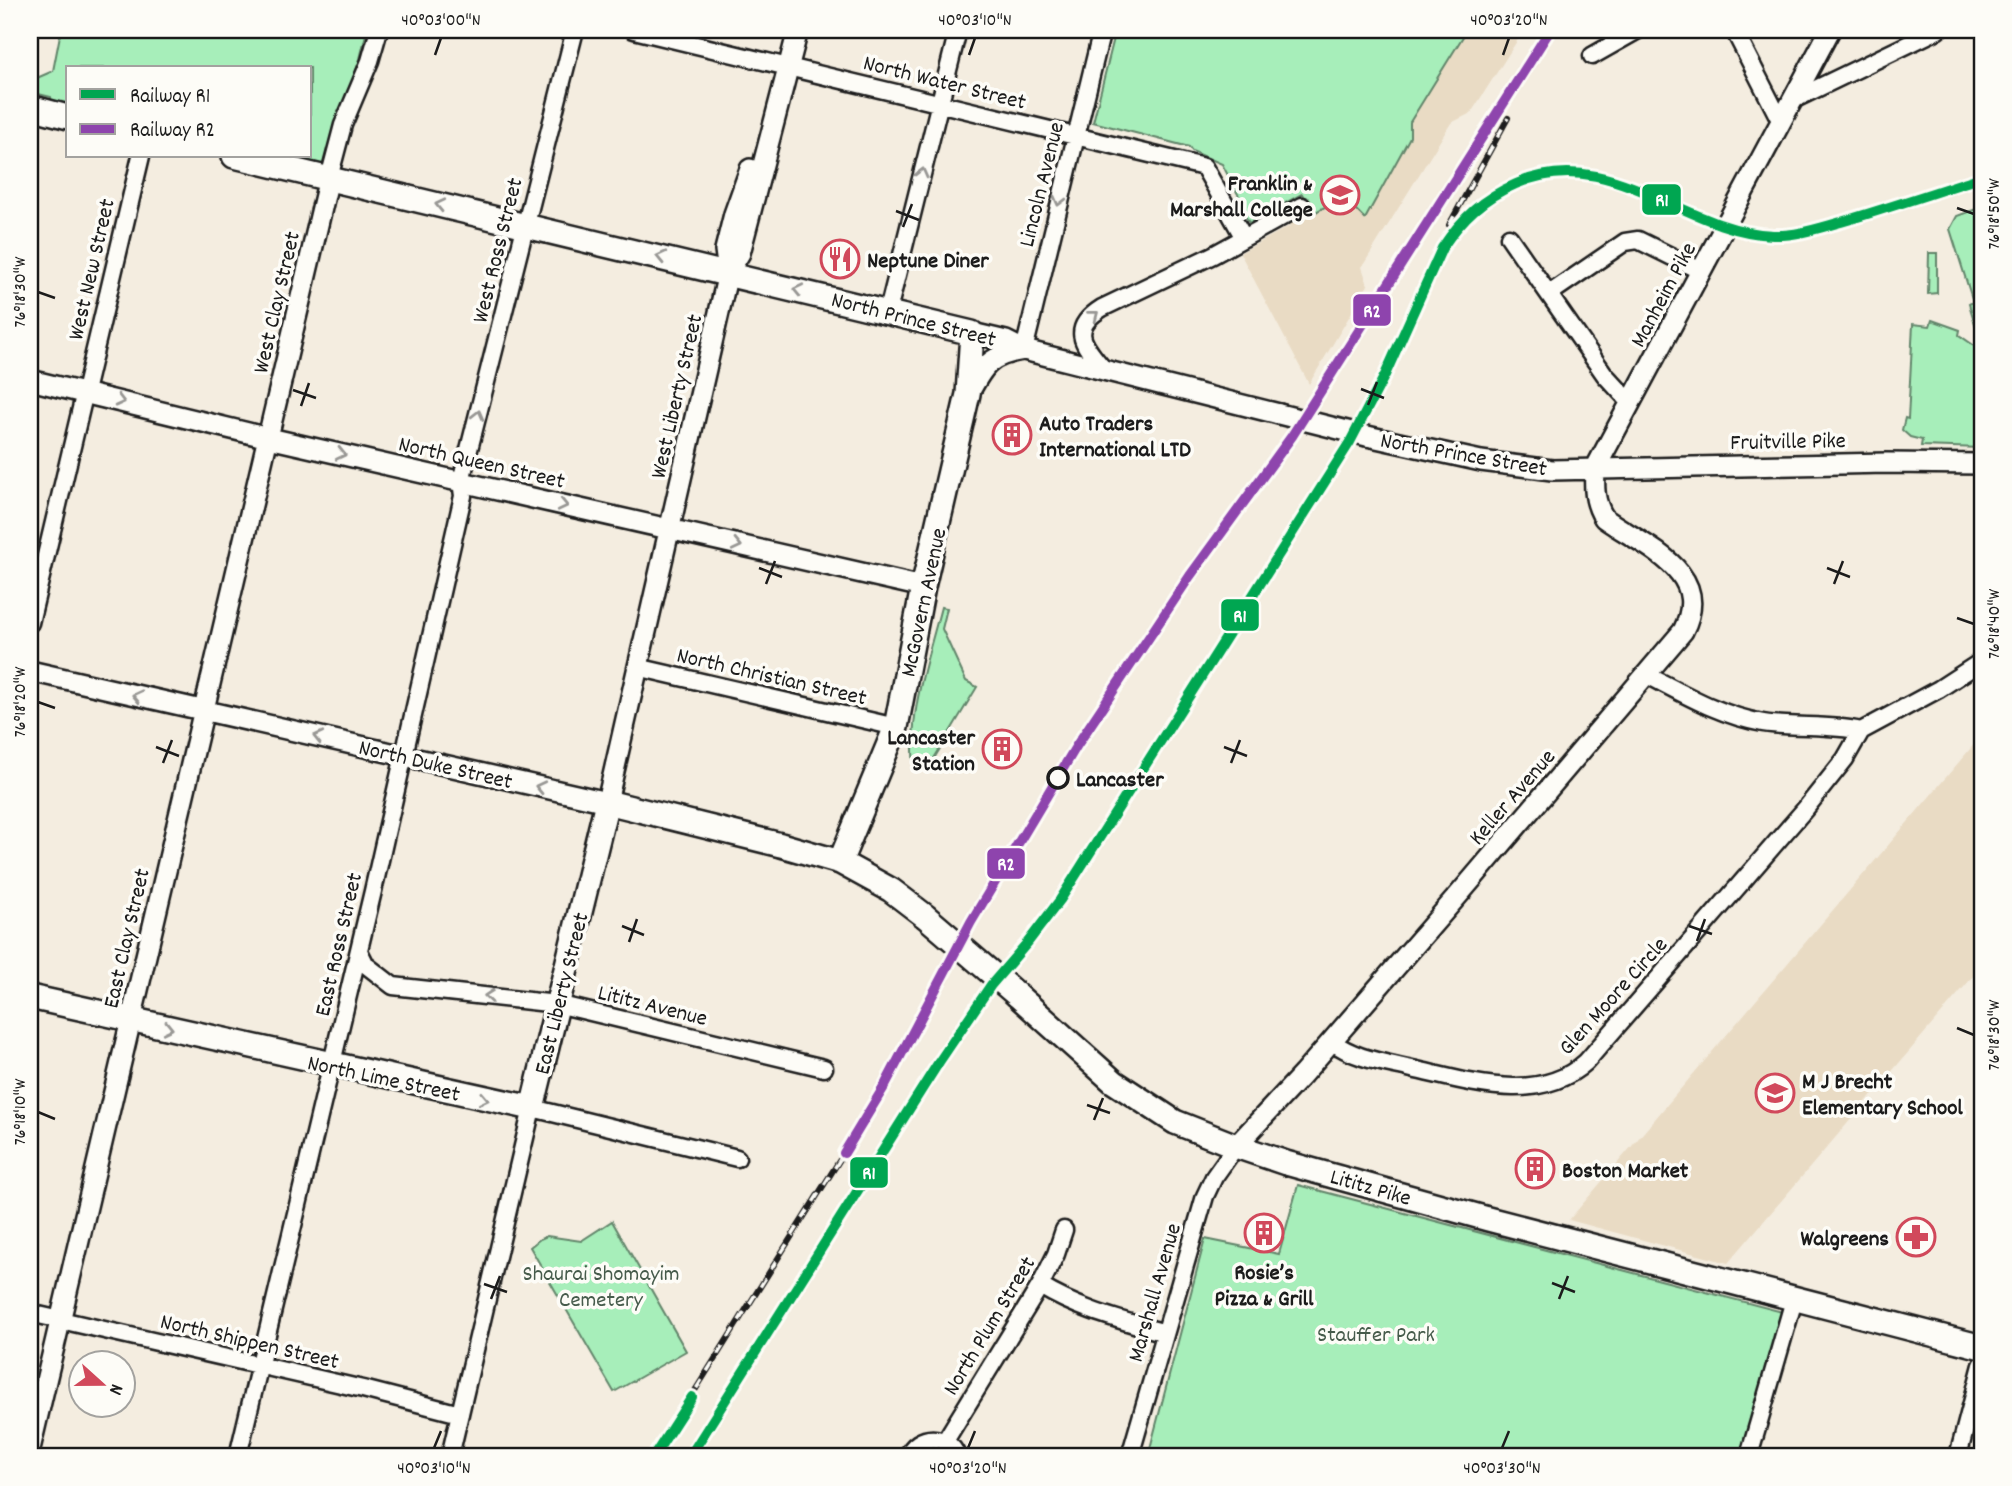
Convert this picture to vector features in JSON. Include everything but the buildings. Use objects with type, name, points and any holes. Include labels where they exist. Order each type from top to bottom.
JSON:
[{"type":"highway","points":[[30,107],[66,116]]},
{"type":"highway","name":"North Prince Street","points":[[243,158],[972,333]]},
{"type":"highway","name":"McGovern Avenue","points":[[840,863],[897,727],[923,586],[968,394],[972,333]]},
{"type":"highway","name":"North Duke Street","points":[[607,802],[781,845],[840,863]]},
{"type":"highway","name":"East Liberty Street","points":[[532,1108],[607,802]]},
{"type":"highway","name":"Lititz Pike","points":[[840,863],[891,890],[925,916],[1114,1082],[1175,1122],[1286,1163],[1469,1214],[1982,1348]]},
{"type":"highway","name":"North Lime Street","points":[[30,997],[532,1108]]},
{"type":"main road","name":"West Liberty Street","points":[[670,529],[728,273],[740,253],[783,65],[785,30]]},
{"type":"main road","name":"West Liberty Street","points":[[783,65],[798,30]]},
{"type":"main road","name":"Manheim Pike","points":[[1595,469],[1830,30]]},
{"type":"main road","name":"West Clay Street","points":[[269,438],[329,178]]},
{"type":"main road","name":"North Prince Street","points":[[972,333],[1006,341],[1024,350],[1367,436],[1502,464],[1552,470],[1595,469]]},
{"type":"main road","points":[[968,394],[982,367],[1007,352],[1024,350]]},
{"type":"main road","name":"North Queen Street","points":[[30,380],[269,438],[923,586]]},
{"type":"main road","name":"East Clay Street","points":[[30,1449],[269,438]]},
{"type":"main road","name":"Fruitville Pike","points":[[1595,469],[1925,462],[1982,464]]},
{"type":"main road","name":"Keller Avenue","points":[[1236,1146],[1331,1041],[1684,631],[1692,611],[1691,592],[1686,581],[1672,564],[1605,518],[1598,508],[1595,496],[1595,469]]},
{"type":"main road","name":"East Liberty Street","points":[[607,802],[670,529]]},
{"type":"main road","name":"North Duke Street","points":[[30,671],[607,802]]},
{"type":"street","points":[[329,178],[343,125],[370,61],[379,30]]},
{"type":"street","name":"West Ross Street","points":[[461,481],[575,30]]},
{"type":"street","name":"North Water Street","points":[[634,30],[1204,167],[1244,238]]},
{"type":"street","points":[[888,311],[958,30]]},
{"type":"street","name":"Lincoln Avenue","points":[[1024,350],[1102,30]]},
{"type":"street","points":[[1591,56],[1638,30]]},
{"type":"street","points":[[1734,30],[1781,122]]},
{"type":"street","points":[[1793,100],[1938,30]]},
{"type":"street","name":"West New Street","points":[[30,623],[141,158]]},
{"type":"street","points":[[1105,371],[1084,345],[1082,330],[1087,319],[1102,308],[1244,238],[1302,206]]},
{"type":"street","points":[[1509,237],[1605,375],[1631,403]]},
{"type":"street","points":[[1549,294],[1625,242],[1638,240],[1701,271]]},
{"type":"street","name":"East Ross Street","points":[[238,1456],[359,951],[463,496],[461,481]]},
{"type":"street","points":[[1647,675],[1706,705],[1745,718],[1767,723],[1841,727],[1861,731],[1939,689],[1982,661]]},
{"type":"street","name":"North Christian Street","points":[[637,667],[897,727]]},
{"type":"street","name":"Glen Moore Circle","points":[[1331,1041],[1355,1056],[1485,1086],[1529,1086],[1569,1075],[1586,1062],[1806,808],[1844,760],[1861,731]]},
{"type":"street","name":"Lititz Avenue","points":[[359,951],[366,965],[393,986],[557,1004],[824,1068]]},
{"type":"street","name":"North Lime Street","points":[[532,1108],[737,1158]]},
{"type":"street","name":"East Liberty Street","points":[[450,1456],[532,1108]]},
{"type":"street","name":"Marshall Avenue","points":[[1130,1456],[1205,1196],[1214,1177],[1236,1146]]},
{"type":"street","name":"North Plum Street","points":[[945,1441],[1040,1286],[1056,1254],[1064,1230]]},
{"type":"street","points":[[1040,1286],[1085,1310],[1165,1333]]},
{"type":"street","points":[[1749,1456],[1794,1300]]},
{"type":"street","name":"North Shippen Street","points":[[30,1313],[460,1414]]},
{"type":"street","points":[[1958,1456],[1982,1365]]},
{"type":"street","points":[[908,1456],[920,1441],[936,1438],[945,1441],[957,1456]]},
{"type":"shaded area","name":"Franklin & Marshall College","points":[[1116,30],[1524,30],[1471,113],[1451,123],[1362,267],[1368,285],[1309,384],[1240,253],[1290,226],[1249,149],[1216,162],[1189,147],[1093,122]]},
{"type":"shaded area","name":"M J Brecht Elementary School","points":[[1982,735],[1982,966],[1728,1263],[1569,1220]]},
{"type":"green space","points":[[61,30],[367,30],[360,59],[322,169],[274,158],[312,158],[312,66],[66,66],[66,109],[51,105],[51,97],[30,92],[30,81],[53,71]]},
{"type":"green space","name":"Franklin & Marshall College","points":[[1116,30],[1467,30],[1410,122],[1410,137],[1365,219],[1343,197],[1312,214],[1302,194],[1249,223],[1238,202],[1240,198],[1222,164],[1192,151],[1189,147],[1093,122]]},
{"type":"green space","points":[[1982,207],[1982,336],[1979,337],[1969,304],[1973,302],[1950,229],[1957,216]]},
{"type":"green space","points":[[1929,253],[1937,253],[1937,293],[1928,294]]},
{"type":"green space","points":[[1932,320],[1960,330],[1959,335],[1982,351],[1982,448],[1921,446],[1922,440],[1910,437],[1902,430],[1905,418],[1908,419],[1913,324],[1930,326]]},
{"type":"green space","points":[[941,607],[947,608],[942,629],[966,681],[977,687],[927,770],[914,767],[914,726],[920,686]]},
{"type":"green space","name":"Stauffer Park","points":[[1298,1185],[1790,1314],[1749,1456],[1148,1456],[1205,1239],[1279,1254]]},
{"type":"green space","name":"Shaurai Shomayim Cemetery","points":[[612,1221],[686,1351],[614,1392],[530,1247],[547,1236],[581,1241]]},
{"type":"railway","points":[[654,1456],[876,1102],[971,922],[1077,745],[1190,576],[1292,436],[1550,30]]},
{"type":"railway","points":[[1449,225],[1508,118]]},
{"type":"railway","points":[[690,1456],[939,1062],[991,985],[1060,900],[1350,442],[1385,375],[1442,248],[1466,218],[1483,202],[1516,184],[1550,174],[1583,174],[1615,181],[1708,220],[1740,230],[1782,235],[1841,222],[1982,177]]},
{"type":"rail line","name":"R2","points":[[844,1153],[884,1087],[971,922],[1077,745],[1190,576],[1292,436],[1550,30]]},
{"type":"rail line","name":"R1","points":[[690,1456],[939,1062],[991,985],[1060,900],[1350,442],[1385,375],[1442,248],[1466,218],[1483,202],[1516,184],[1550,174],[1583,174],[1615,181],[1708,220],[1740,230],[1782,235],[1841,222],[1982,177]]},
{"type":"rail line","name":"R1","points":[[654,1456],[692,1397]]},
{"type":"place","name":"Franklin & Marshall College","points":[[1340,195]]},
{"type":"place","name":"Neptune Diner","points":[[840,259]]},
{"type":"place","name":"Auto Traders International LTD","points":[[1012,435]]},
{"type":"place","name":"Lancaster Station","points":[[1002,749]]},
{"type":"place","name":"Lancaster","points":[[1058,778]]},
{"type":"place","name":"M J Brecht Elementary School","points":[[1775,1093]]},
{"type":"place","name":"Boston Market","points":[[1535,1169]]},
{"type":"place","name":"Rosie’s Pizza & Grill","points":[[1264,1233]]},
{"type":"place","name":"Walgreens","points":[[1916,1237]]}]
